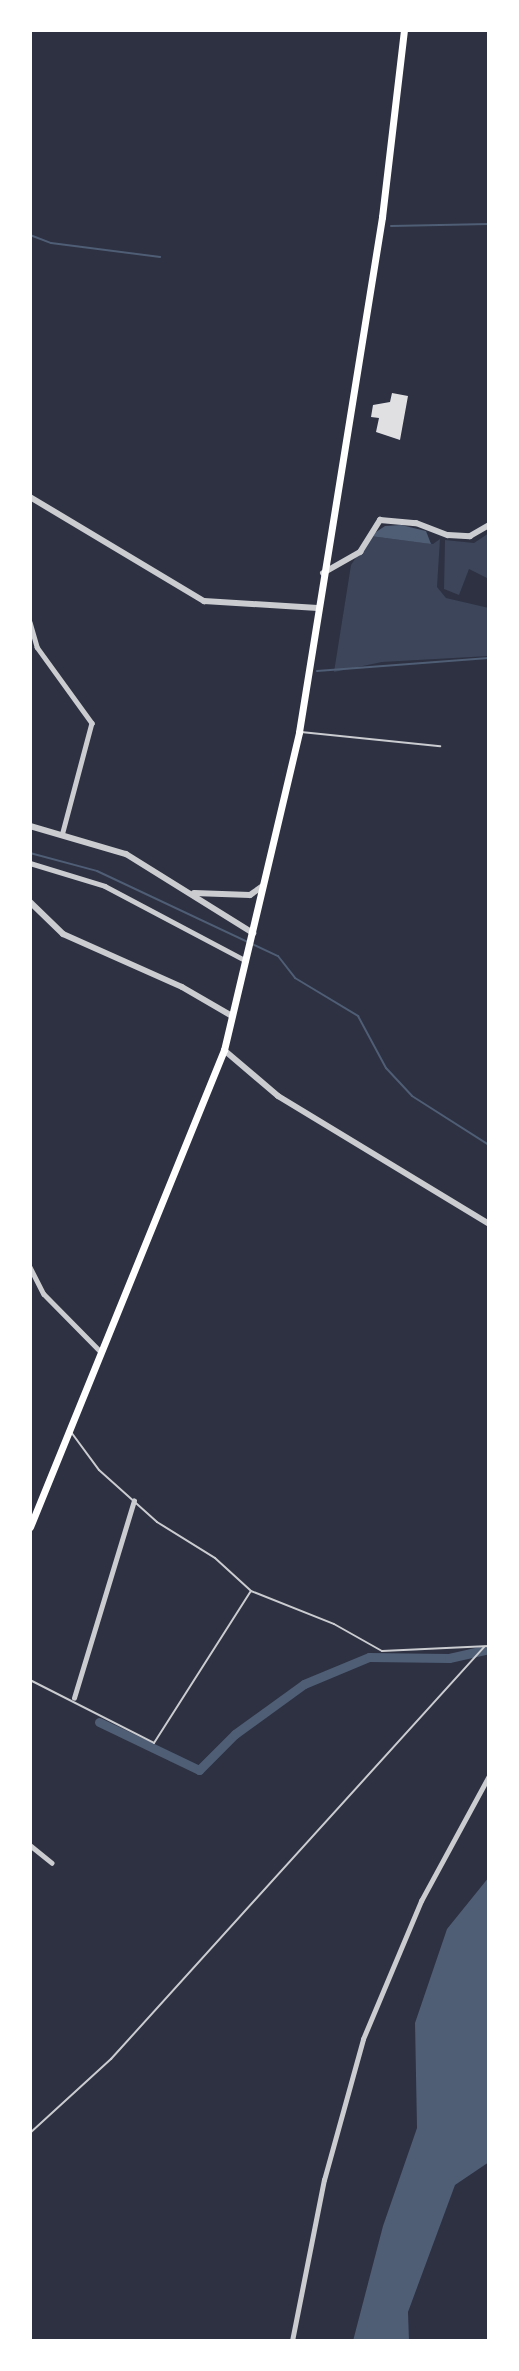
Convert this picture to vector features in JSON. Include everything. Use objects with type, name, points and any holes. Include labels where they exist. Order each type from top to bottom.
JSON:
[{"type":"main road","points":[[30,1527],[224,1050],[299,732],[382,217],[404,30]]},
{"type":"street","points":[[30,497],[204,601],[318,608]]},
{"type":"street","points":[[323,574],[360,552],[380,520],[416,523],[448,535],[470,536],[489,525]]},
{"type":"street","points":[[30,622],[37,647],[92,723],[63,832]]},
{"type":"street","points":[[30,826],[63,832],[126,854],[194,893],[252,935]]},
{"type":"street","points":[[30,863],[105,886],[246,956]]},
{"type":"street","points":[[194,893],[250,895],[263,886]]},
{"type":"street","points":[[30,902],[63,934],[182,987],[232,1016]]},
{"type":"street","points":[[224,1050],[278,1096],[489,1224]]},
{"type":"street","points":[[30,1267],[44,1294],[101,1352]]},
{"type":"street","points":[[74,1698],[134,1501]]},
{"type":"street","points":[[292,2341],[324,2180],[363,2039],[421,1901],[489,1776]]},
{"type":"street","points":[[30,1845],[52,1863]]},
{"type":"lane","points":[[299,732],[440,746]]},
{"type":"lane","points":[[69,1430],[99,1470],[134,1501],[251,1591],[334,1624],[382,1651],[489,1646]]},
{"type":"lane","points":[[30,1680],[74,1698],[154,1743],[251,1591]]},
{"type":"lane","points":[[30,2133],[111,2059],[484,1647]]},
{"type":"shaded area","points":[[401,525],[426,531],[431,544],[370,536],[385,526]]},
{"type":"shaded area","points":[[489,533],[489,579],[469,569],[459,595],[444,589],[445,540],[474,543]]},
{"type":"shaded area","points":[[370,536],[433,544],[440,539],[437,587],[446,598],[489,608],[489,656],[382,662],[334,672],[351,565]]},
{"type":"shaded area","points":[[489,1877],[489,2162],[455,2185],[408,2312],[409,2341],[353,2341],[383,2226],[417,2128],[415,2023],[447,1929]]},
{"type":"building","points":[[392,393],[408,396],[400,440],[376,432],[379,418],[371,417],[373,405],[390,402]]},
{"type":"waterway","points":[[391,226],[489,224]]},
{"type":"waterway","points":[[30,235],[51,243],[160,257]]},
{"type":"waterway","points":[[317,671],[489,658]]},
{"type":"waterway","points":[[30,853],[97,871],[278,956],[295,978],[358,1016],[386,1068],[412,1096],[489,1145]]},
{"type":"waterway","points":[[99,1722],[199,1770],[235,1734],[304,1684],[369,1657],[449,1658],[489,1649]]}]
